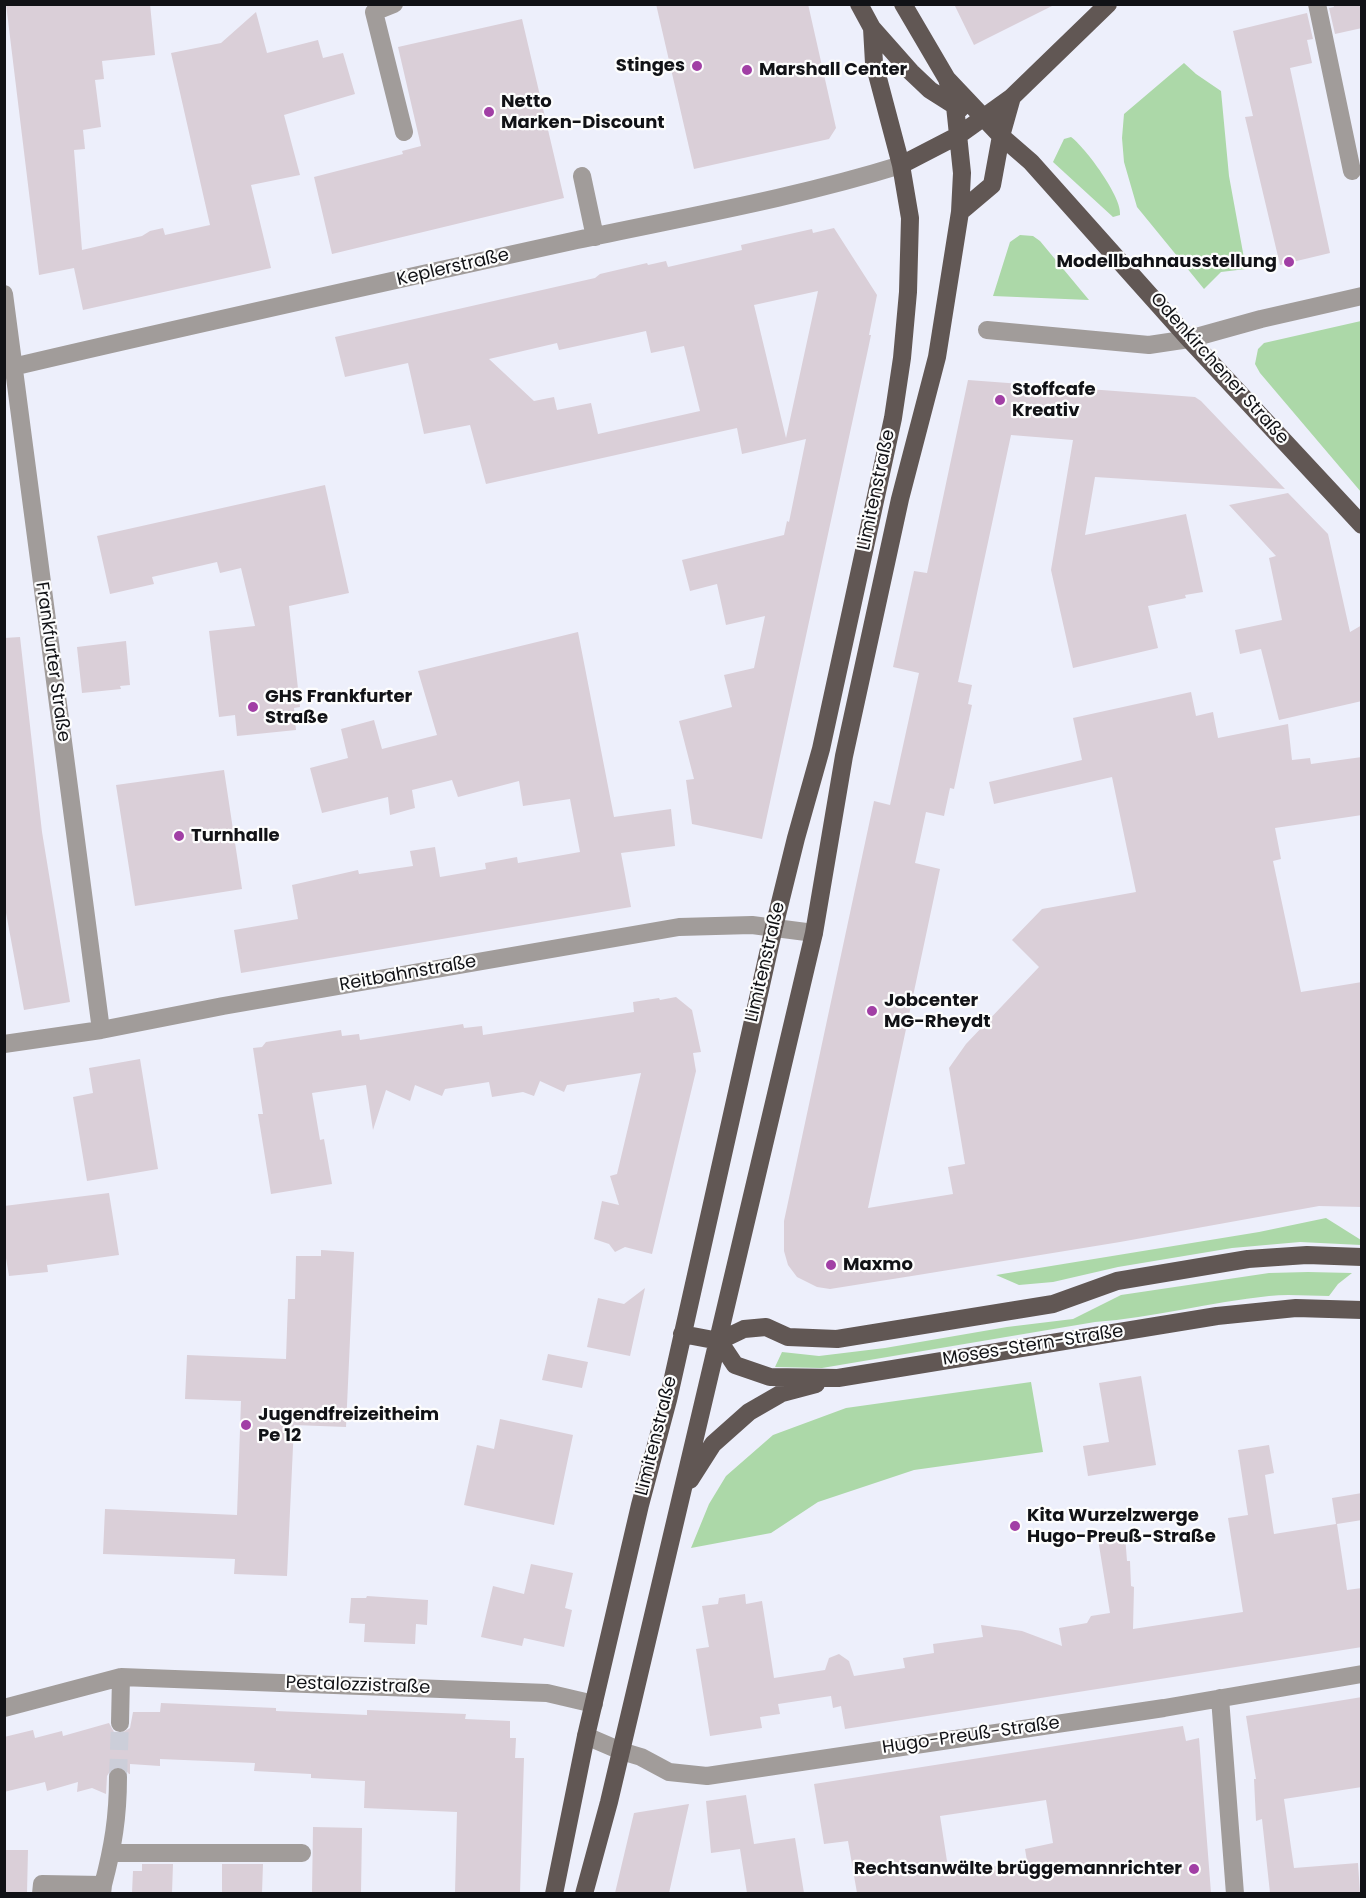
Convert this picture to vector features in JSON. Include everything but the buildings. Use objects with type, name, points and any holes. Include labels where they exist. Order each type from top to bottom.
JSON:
[{"type":"main road","name":"Odenkirchener Straße","points":[[859,4],[872,28],[930,90],[982,119]]},
{"type":"main road","name":"Odenkirchener Straße","points":[[903,4],[947,79],[982,119],[1030,162],[1189,339],[1362,525]]},
{"type":"main road","points":[[901,165],[959,135],[1012,97],[1108,4]]},
{"type":"main road","name":"Limitenstraße","points":[[554,1893],[586,1736],[682,1334],[774,927],[821,749],[893,418],[909,292],[910,218],[901,165],[874,63],[872,28]]},
{"type":"main road","name":"Odenkirchener Straße","points":[[947,79],[955,106],[959,135]]},
{"type":"main road","points":[[960,212],[992,185],[1001,136],[1012,97]]},
{"type":"main road","name":"Limitenstraße","points":[[584,1893],[621,1751],[814,933],[846,746],[900,499],[937,357],[960,212],[962,173],[959,135]]},
{"type":"main road","points":[[959,135],[1001,136]]},
{"type":"main road","name":"Moses-Stern-Straße","points":[[1362,1257],[1307,1255],[1248,1259],[1117,1281],[1053,1304],[837,1339],[788,1337],[766,1328],[744,1329],[719,1341],[735,1365],[770,1377],[838,1378],[1217,1316],[1296,1308],[1362,1310]]},
{"type":"main road","points":[[682,1334],[719,1341]]},
{"type":"main road","points":[[681,1496],[713,1444],[749,1412],[782,1393],[838,1378]]},
{"type":"street","points":[[394,4],[374,12],[404,132]]},
{"type":"street","points":[[1317,4],[1353,171]]},
{"type":"street","name":"Keplerstraße","points":[[9,368],[860,178],[901,165]]},
{"type":"street","points":[[582,176],[595,237]]},
{"type":"street","name":"Frankfurter Straße","points":[[4,294],[9,368],[101,1030]]},
{"type":"street","points":[[987,330],[1149,345],[1189,339],[1261,319],[1362,296]]},
{"type":"street","name":"Reitbahnstraße","points":[[4,1044],[101,1030],[223,1006],[679,927],[752,925],[814,933]]},
{"type":"street","name":"Hugo-Preuß-Straße","points":[[586,1736],[642,1757],[669,1772],[707,1776],[1220,1698],[1362,1674]]},
{"type":"street","points":[[120,1724],[121,1677]]},
{"type":"street","name":"Pestalozzistraße","points":[[4,1708],[121,1677],[547,1694],[594,1704]]},
{"type":"street","points":[[1220,1698],[1235,1893]]},
{"type":"street","points":[[41,1893],[42,1884],[103,1889],[118,1813],[118,1777]]},
{"type":"street","points":[[111,1853],[302,1853]]},
{"type":"green space","points":[[1184,63],[1221,91],[1229,176],[1246,269],[1221,272],[1204,289],[1137,207],[1124,162],[1122,138],[1124,114]]},
{"type":"green space","points":[[1071,137],[1110,185],[1116,197],[1120,215],[1113,217],[1053,162],[1064,139]]},
{"type":"green space","points":[[1020,235],[1033,236],[1040,241],[1089,300],[993,296],[1010,242]]},
{"type":"green space","points":[[1362,321],[1361,492],[1260,373],[1255,364],[1258,349],[1264,343]]},
{"type":"green space","points":[[1326,1218],[1361,1240],[1361,1245],[1300,1242],[1232,1248],[1118,1267],[1053,1282],[1019,1285],[996,1275],[1259,1232]]},
{"type":"green space","points":[[1269,1273],[1352,1273],[1338,1284],[1329,1296],[1269,1296],[1095,1322],[822,1368],[775,1367],[782,1352],[819,1356],[885,1348],[1007,1327],[1073,1319],[1121,1295]]},
{"type":"green space","points":[[1031,1382],[1043,1452],[914,1470],[818,1502],[771,1533],[691,1548],[709,1504],[726,1476],[773,1435],[846,1408]]},
{"type":"tunnel","points":[[118,1777],[120,1723]]},
{"type":"place","name":"Stinges","points":[[697,66]]},
{"type":"place","name":"Marshall Center","points":[[747,70]]},
{"type":"place","name":"Netto Marken-Discount","points":[[489,112]]},
{"type":"place","name":"Modellbahnausstellung","points":[[1289,262]]},
{"type":"place","name":"Stoffcafe Kreativ","points":[[1000,400]]},
{"type":"place","name":"GHS Frankfurter Straße","points":[[253,707]]},
{"type":"place","name":"Turnhalle","points":[[179,836]]},
{"type":"place","name":"Jobcenter MG-Rheydt","points":[[872,1011]]},
{"type":"place","name":"Maxmo","points":[[831,1265]]},
{"type":"place","name":"Jugendfreizeitheim Pe 12","points":[[246,1425]]},
{"type":"place","name":"Kita Wurzelzwerge Hugo-Preuß-Straße","points":[[1015,1526]]},
{"type":"place","name":"Rechtsanwälte brüggemannrichter","points":[[1194,1869]]}]
